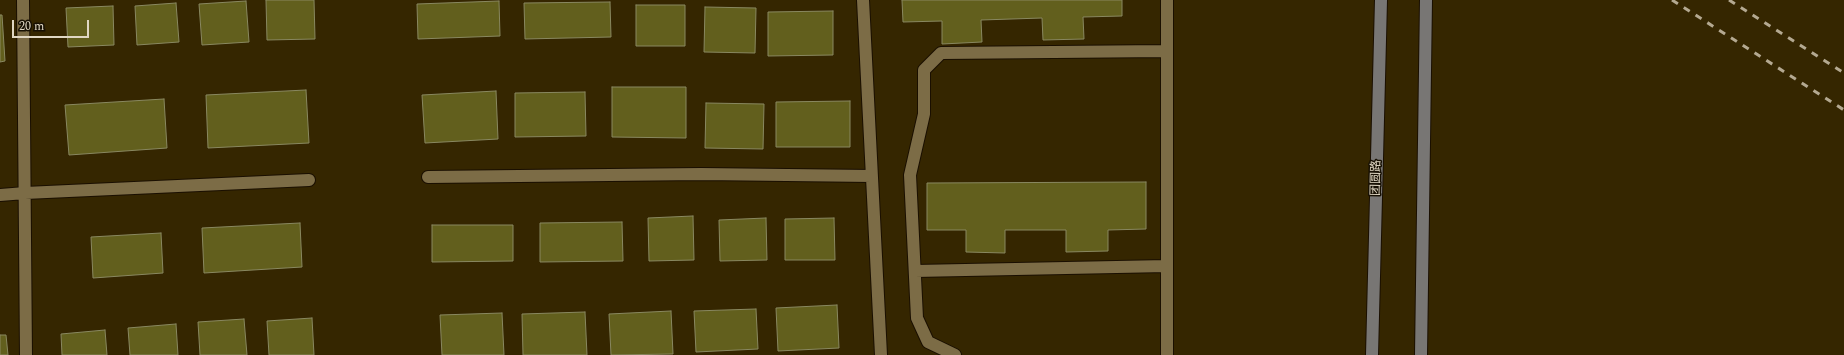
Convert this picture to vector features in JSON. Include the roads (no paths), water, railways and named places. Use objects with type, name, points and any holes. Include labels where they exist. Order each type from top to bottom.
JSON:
[{"type":"street","points":[[23,0],[26,355]]},
{"type":"street","points":[[863,0],[880,355]]},
{"type":"street","points":[[1167,0],[1167,355]]},
{"type":"street","name":"团圆路","points":[[1372,355],[1381,0]]},
{"type":"street","points":[[1421,355],[1426,0]]},
{"type":"street","points":[[955,355],[928,342],[917,318],[910,175],[924,114],[924,70],[941,53],[1166,51]]},
{"type":"street","points":[[428,178],[701,174],[872,176]]},
{"type":"street","points":[[0,195],[309,180]]},
{"type":"street","points":[[915,272],[1167,266]]},
{"type":"railway","points":[[1672,0],[1844,110]]},
{"type":"railway","points":[[1729,0],[1844,73]]}]
